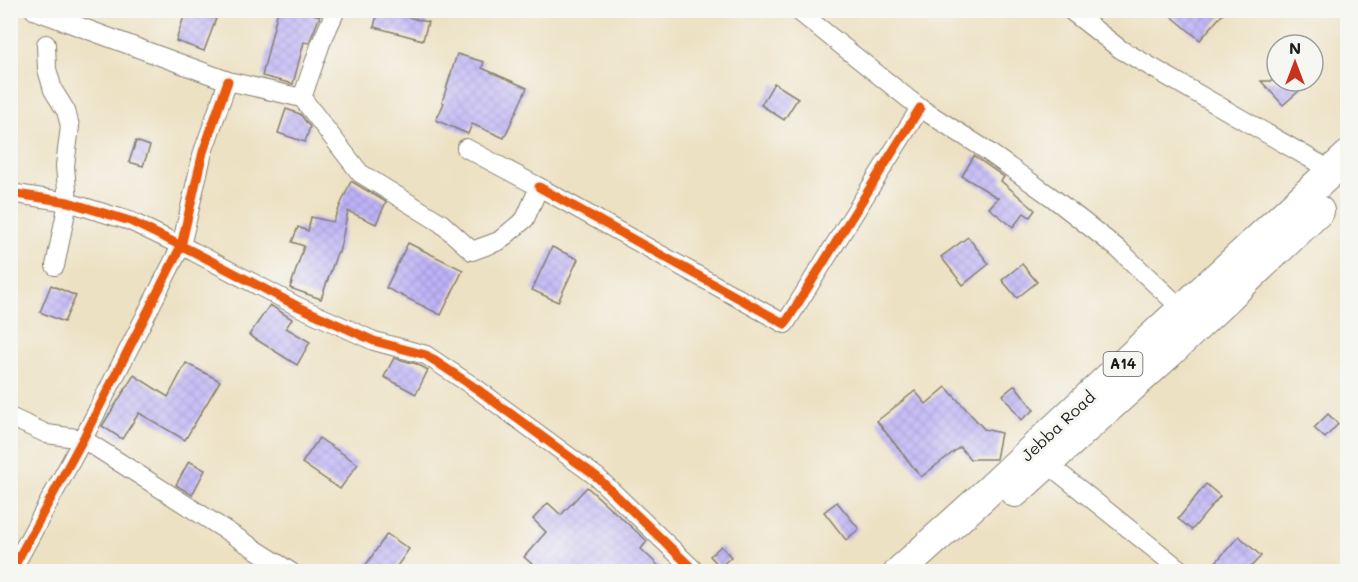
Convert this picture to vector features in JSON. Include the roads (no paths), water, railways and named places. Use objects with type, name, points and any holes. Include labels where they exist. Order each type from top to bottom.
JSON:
[{"type":"highway","name":"Jebba Road","points":[[899,572],[1182,309],[1342,170]]},
{"type":"highway","name":"Jebba Road","points":[[929,572],[975,527],[1048,464],[1169,353],[1342,170]]},
{"type":"street","points":[[34,10],[228,81],[302,98],[360,172],[441,223],[472,251],[499,241],[525,219],[538,187]]},
{"type":"street","points":[[302,98],[321,43],[336,10]]},
{"type":"street","points":[[797,10],[920,108],[980,146],[1053,198],[1117,248],[1182,309]]},
{"type":"street","points":[[1070,10],[1120,49],[1342,170]]},
{"type":"street","points":[[46,44],[47,69],[53,90],[66,111],[70,126],[65,166],[68,202],[55,266]]},
{"type":"street","points":[[11,572],[82,440],[181,246],[204,152],[228,81]]},
{"type":"street","points":[[466,148],[785,324],[920,108]]},
{"type":"street","points":[[10,194],[68,202],[130,221],[297,306],[374,340],[426,355],[477,388],[597,477],[696,572]]},
{"type":"street","points":[[10,417],[47,434],[82,440],[291,572]]},
{"type":"street","points":[[1048,464],[1183,572]]}]
